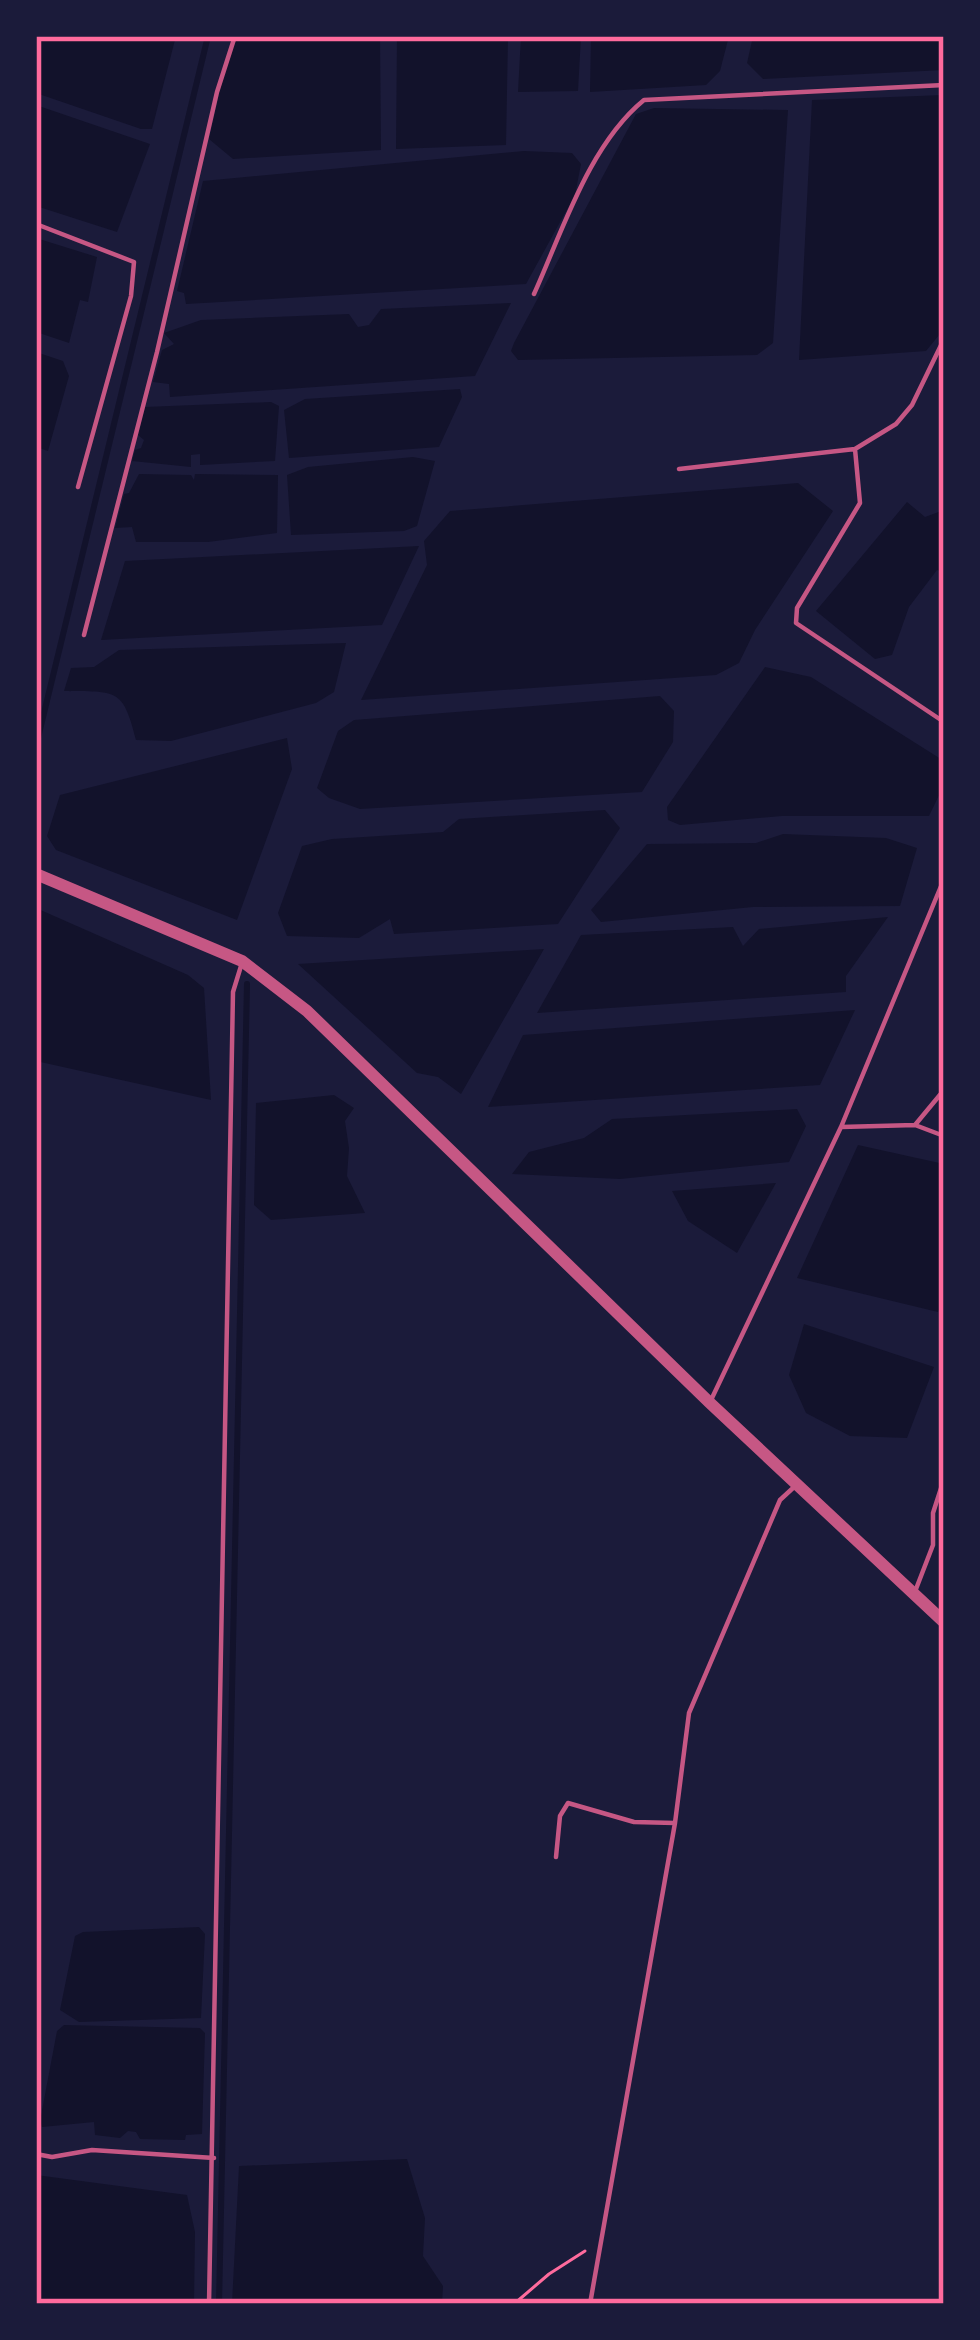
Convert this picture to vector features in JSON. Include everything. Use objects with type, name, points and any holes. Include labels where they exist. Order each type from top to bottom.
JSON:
[{"type":"street","points":[[36,874],[242,961],[307,1011],[710,1403],[944,1622]]},
{"type":"lane","points":[[84,635],[217,92],[235,36]]},
{"type":"lane","points":[[534,294],[588,177],[626,115],[644,100],[944,86]]},
{"type":"lane","points":[[36,224],[134,262],[131,296],[78,487]]},
{"type":"lane","points":[[679,469],[855,449],[896,424],[912,405],[944,339]]},
{"type":"lane","points":[[855,449],[860,503],[796,608],[796,623],[944,722]]},
{"type":"lane","points":[[710,1403],[841,1127],[944,879]]},
{"type":"lane","points":[[209,2304],[232,992],[242,961]]},
{"type":"lane","points":[[915,1125],[944,1090]]},
{"type":"lane","points":[[841,1127],[915,1125],[944,1136]]},
{"type":"lane","points":[[914,1594],[933,1545],[933,1513],[944,1480]]},
{"type":"lane","points":[[590,2304],[675,1823],[689,1713],[780,1500],[796,1484]]},
{"type":"lane","points":[[556,1857],[560,1816],[568,1804],[634,1822],[675,1823]]},
{"type":"lane","points":[[36,2154],[52,2157],[92,2150],[214,2158]]},
{"type":"path","points":[[514,2304],[549,2274],[602,2241]]},
{"type":"shaded area","points":[[36,36],[176,36],[152,129],[36,93]]},
{"type":"shaded area","points":[[380,36],[381,150],[233,159],[209,139],[231,41]]},
{"type":"shaded area","points":[[397,36],[508,36],[506,145],[396,149]]},
{"type":"shaded area","points":[[521,36],[581,36],[578,91],[518,92]]},
{"type":"shaded area","points":[[591,36],[729,36],[720,71],[706,85],[590,92]]},
{"type":"shaded area","points":[[753,36],[944,36],[944,70],[763,79],[747,63]]},
{"type":"shaded area","points":[[944,95],[944,329],[926,351],[799,360],[812,100]]},
{"type":"shaded area","points":[[36,105],[150,144],[117,232],[36,206]]},
{"type":"shaded area","points":[[654,108],[788,110],[773,343],[757,355],[518,360],[511,351],[514,343],[636,114]]},
{"type":"shaded area","points":[[524,151],[572,153],[581,164],[575,195],[526,284],[186,304],[184,293],[177,291],[203,181]]},
{"type":"shaded area","points":[[36,238],[97,257],[88,302],[80,300],[69,343],[36,332]]},
{"type":"shaded area","points":[[511,303],[475,376],[170,397],[169,384],[153,382],[162,350],[174,344],[164,333],[201,320],[349,314],[358,327],[369,325],[381,309]]},
{"type":"shaded area","points":[[36,352],[63,361],[69,376],[48,451],[36,447]]},
{"type":"shaded area","points":[[460,389],[462,397],[439,447],[289,458],[284,410],[305,399]]},
{"type":"shaded area","points":[[271,402],[279,406],[275,461],[200,465],[200,454],[191,455],[191,467],[132,461],[144,440],[138,435],[145,407]]},
{"type":"shaded area","points":[[413,457],[435,461],[417,526],[404,531],[291,535],[287,475],[308,467]]},
{"type":"shaded area","points":[[139,474],[191,475],[194,480],[195,474],[278,475],[277,533],[208,542],[136,542],[132,527],[115,528],[124,494]]},
{"type":"shaded area","points":[[798,483],[833,511],[755,630],[739,663],[716,675],[361,700],[427,565],[424,541],[450,511]]},
{"type":"shaded area","points":[[907,502],[925,517],[944,510],[944,572],[937,570],[909,607],[892,655],[875,659],[816,611]]},
{"type":"shaded area","points":[[419,546],[382,625],[101,640],[125,561]]},
{"type":"shaded area","points":[[346,643],[334,692],[316,703],[171,741],[136,740],[127,710],[115,696],[64,691],[71,668],[94,667],[119,650]]},
{"type":"shaded area","points":[[765,667],[811,677],[944,761],[944,785],[929,816],[782,816],[680,825],[668,820],[667,807]]},
{"type":"shaded area","points":[[660,696],[674,711],[673,742],[642,792],[360,809],[329,798],[317,788],[338,731],[354,720]]},
{"type":"shaded area","points":[[287,738],[292,769],[237,920],[56,850],[47,836],[60,795]]},
{"type":"shaded area","points":[[605,810],[620,828],[558,924],[394,934],[390,919],[359,938],[287,936],[278,913],[302,846],[332,839],[443,832],[459,819]]},
{"type":"shaded area","points":[[783,834],[886,838],[917,848],[900,906],[753,907],[601,922],[591,910],[647,844],[756,843]]},
{"type":"shaded area","points":[[36,908],[188,975],[204,988],[211,1100],[36,1061]]},
{"type":"shaded area","points":[[888,917],[846,976],[846,992],[537,1013],[581,935],[733,927],[743,946],[759,929]]},
{"type":"shaded area","points":[[544,949],[461,1094],[438,1077],[417,1073],[298,964]]},
{"type":"shaded area","points":[[855,1010],[820,1085],[488,1107],[523,1035]]},
{"type":"shaded area","points":[[334,1095],[354,1108],[345,1121],[347,1176],[365,1213],[271,1220],[254,1205],[256,1103]]},
{"type":"shaded area","points":[[797,1109],[806,1126],[789,1162],[620,1179],[512,1174],[529,1152],[584,1138],[612,1119]]},
{"type":"shaded area","points":[[858,1145],[944,1164],[944,1296],[938,1312],[797,1278]]},
{"type":"shaded area","points":[[776,1183],[737,1253],[688,1221],[672,1191]]},
{"type":"shaded area","points":[[804,1324],[934,1367],[907,1438],[850,1436],[806,1413],[789,1375]]},
{"type":"shaded area","points":[[199,1927],[205,1934],[201,2018],[79,2022],[60,2010],[75,1936]]},
{"type":"shaded area","points":[[64,2025],[200,2028],[205,2033],[202,2134],[186,2135],[185,2140],[140,2139],[136,2132],[128,2131],[120,2138],[95,2135],[94,2122],[42,2127],[57,2031]]},
{"type":"shaded area","points":[[407,2159],[425,2218],[423,2256],[443,2286],[442,2304],[232,2304],[239,2166]]},
{"type":"shaded area","points":[[36,2175],[187,2195],[195,2232],[194,2304],[36,2304]]},
{"type":"waterway","points":[[36,746],[208,36]]},
{"type":"waterway","points":[[219,2304],[247,984]]}]
